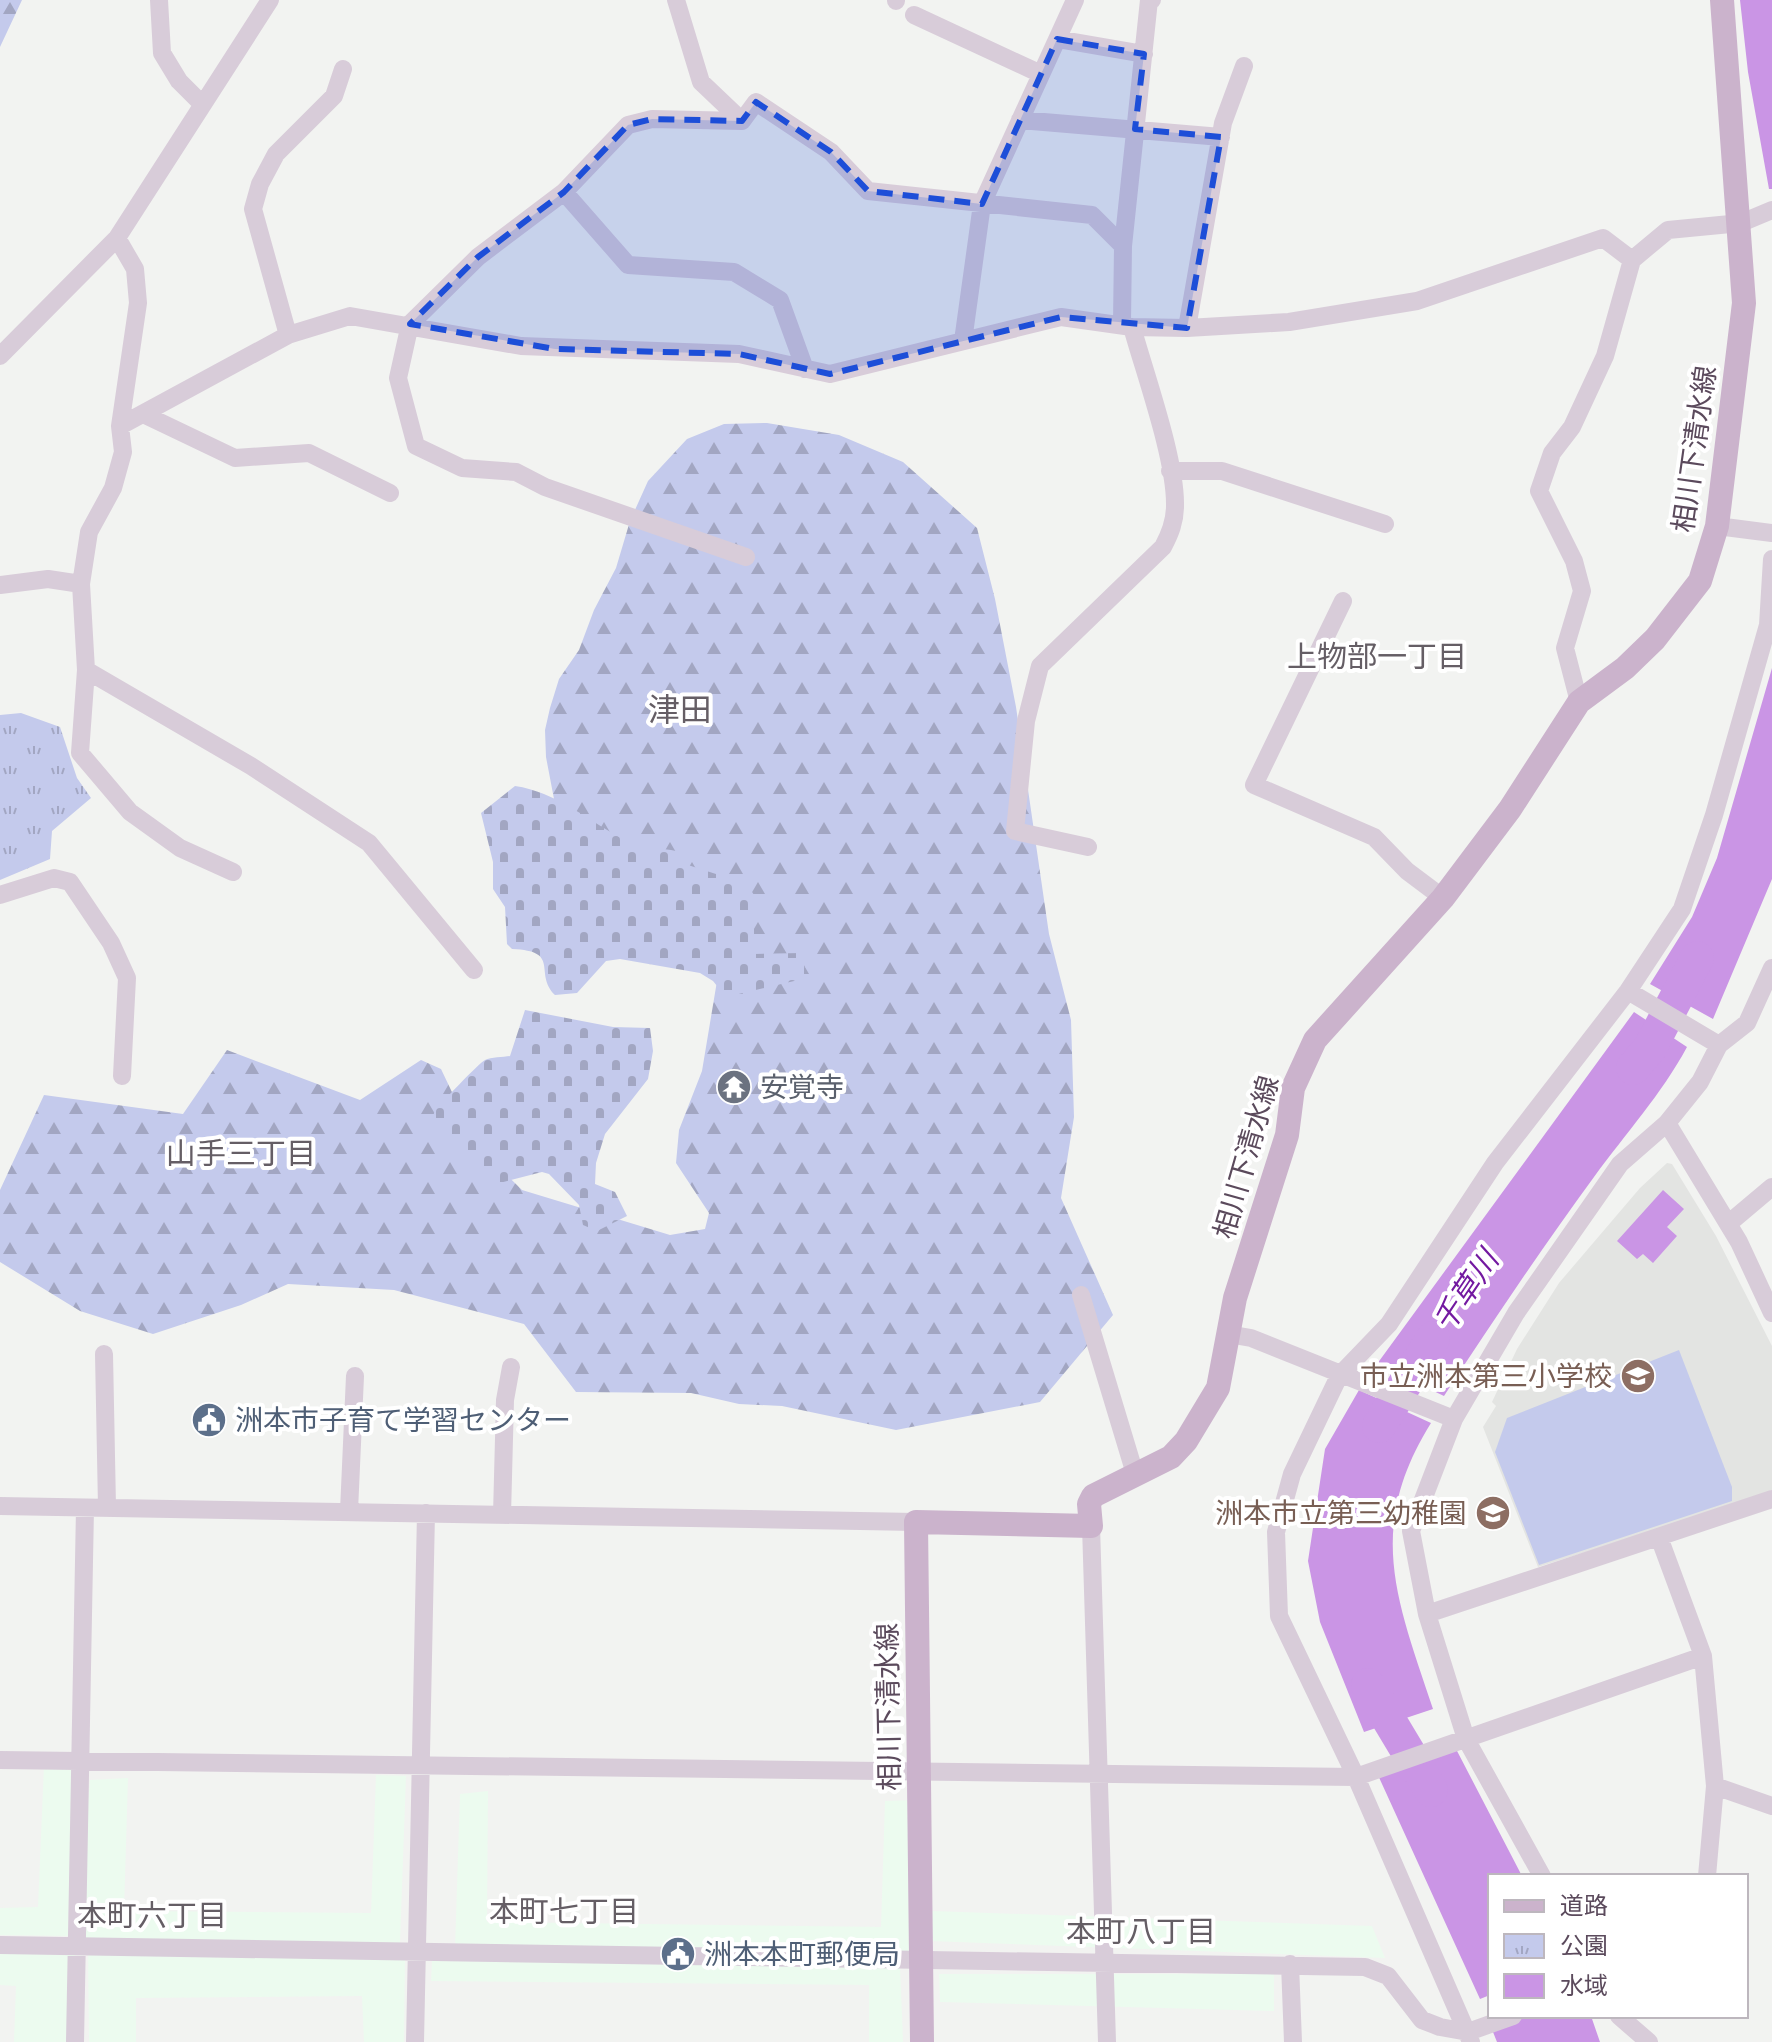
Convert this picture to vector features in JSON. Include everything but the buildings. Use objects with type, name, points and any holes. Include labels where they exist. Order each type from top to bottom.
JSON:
[{"type":"main road","name":"相川下清水線","points":[[1091,1526],[1089,1504],[1093,1496],[1171,1457],[1186,1441],[1218,1388],[1235,1298],[1287,1135],[1293,1088],[1315,1040],[1443,898],[1510,809],[1579,702],[1625,668],[1655,639],[1700,581],[1717,526],[1744,303],[1741,223],[1722,0]]},
{"type":"main road","name":"相川下清水線","points":[[916,1522],[922,2042]]},
{"type":"main road","points":[[916,1522],[1091,1526]]},
{"type":"street","points":[[159,0],[162,53],[179,81],[202,104]]},
{"type":"street","points":[[0,356],[117,238],[270,0]]},
{"type":"street","points":[[676,0],[701,82],[742,121]]},
{"type":"street","points":[[963,341],[982,204],[1075,0]]},
{"type":"street","points":[[1088,847],[1015,831],[1026,721],[1043,662],[1163,547],[1172,528],[1175,505],[1170,471],[1127,325],[1123,246],[1149,0],[1152,0]]},
{"type":"street","points":[[914,15],[1041,74]]},
{"type":"street","points":[[1057,39],[1144,54]]},
{"type":"street","points":[[1187,328],[1221,137],[1244,66]]},
{"type":"street","points":[[288,335],[253,209],[260,184],[276,154],[334,96],[343,69]]},
{"type":"street","points":[[742,121],[756,102],[831,152],[868,191],[1092,215],[1123,246]]},
{"type":"street","points":[[742,121],[652,119],[628,125],[564,192],[478,257],[410,324],[398,378],[416,446],[462,468],[516,472],[545,487],[746,557]]},
{"type":"street","points":[[1020,120],[1221,137]]},
{"type":"street","points":[[564,192],[628,265],[734,272],[780,300],[805,369]]},
{"type":"street","points":[[1579,702],[1565,648],[1582,591],[1574,561],[1539,491],[1552,453],[1572,427],[1605,356],[1632,260],[1668,230],[1741,223],[1772,210]]},
{"type":"street","points":[[117,238],[135,269],[138,303],[120,426],[123,452],[113,488],[89,532],[81,584],[86,670],[80,753],[130,812],[180,848],[233,872]]},
{"type":"street","points":[[120,426],[288,335],[350,316],[410,324],[521,346],[739,354],[830,374],[1061,317],[1187,328],[1289,322],[1417,301],[1603,238],[1632,260]]},
{"type":"street","points":[[143,414],[235,458],[309,453],[390,493]]},
{"type":"street","points":[[1170,471],[1222,471],[1385,524]]},
{"type":"street","points":[[1717,526],[1772,533]]},
{"type":"street","points":[[1469,2037],[1356,1777],[1279,1616],[1276,1532],[1292,1474],[1339,1376],[1389,1324],[1495,1163],[1628,991],[1682,909],[1714,815],[1768,625],[1772,559]]},
{"type":"street","points":[[0,585],[48,579],[81,584]]},
{"type":"street","points":[[1343,601],[1254,785],[1374,837],[1407,871],[1443,898]]},
{"type":"street","points":[[86,670],[251,766],[369,843],[474,970]]},
{"type":"street","points":[[0,895],[54,878],[70,882],[111,943],[127,978],[122,1076]]},
{"type":"street","points":[[1541,1874],[1466,1739],[1427,1614],[1411,1531],[1454,1419],[1516,1313],[1620,1164],[1667,1123],[1700,1082],[1719,1045],[1747,1023],[1772,968]]},
{"type":"street","points":[[1628,991],[1719,1045]]},
{"type":"street","points":[[1667,1123],[1728,1224],[1772,1313]]},
{"type":"street","points":[[1728,1224],[1772,1187]]},
{"type":"street","points":[[1081,1295],[1135,1474]]},
{"type":"street","points":[[1228,1334],[1251,1338],[1339,1376],[1454,1419]]},
{"type":"street","points":[[104,1354],[107,1507]]},
{"type":"street","points":[[502,1515],[505,1400],[511,1367]]},
{"type":"street","points":[[349,1511],[355,1376]]},
{"type":"street","points":[[1427,1614],[1772,1499]]},
{"type":"street","points":[[0,1506],[916,1522]]},
{"type":"street","points":[[75,2042],[85,1508]]},
{"type":"street","points":[[415,2042],[426,1513]]},
{"type":"street","points":[[1091,1526],[1107,2042]]},
{"type":"street","points":[[1659,1537],[1703,1656],[1715,1786],[1707,1874]]},
{"type":"street","points":[[0,1760],[1356,1777],[1483,1736],[1703,1656]]},
{"type":"street","points":[[1715,1786],[1772,1806]]},
{"type":"street","points":[[0,1945],[1365,1967],[1388,1976],[1422,2020],[1469,2037],[1509,2018]]},
{"type":"street","points":[[1290,1964],[1293,2042]]},
{"type":"street","points":[[1621,2018],[1649,2042]]},
{"type":"highlighted area","points":[[1057,39],[1144,54],[1135,129],[1221,137],[1187,328],[1061,317],[830,374],[739,354],[555,349],[410,324],[478,257],[564,192],[628,125],[652,119],[742,121],[756,102],[831,152],[868,191],[982,204]]},
{"type":"shaded area","name":"市立洲本第三小学校","points":[[1667,1163],[1672,1164],[1716,1236],[1772,1346],[1772,1490],[1746,1502],[1538,1567],[1483,1427],[1496,1406],[1492,1402],[1517,1349],[1559,1283],[1640,1188]]},
{"type":"shaded area","points":[[44,1765],[76,1768],[71,1936],[0,1935],[0,1908],[38,1907]]},
{"type":"shaded area","points":[[376,1775],[406,1776],[400,1943],[76,1940],[90,1780],[128,1778],[124,1911],[371,1913]]},
{"type":"shaded area","points":[[488,1791],[487,1922],[881,1927],[885,1801],[915,1800],[914,1951],[455,1948],[460,1794]]},
{"type":"shaded area","points":[[932,1911],[1372,1926],[1385,1958],[929,1941]]},
{"type":"shaded area","points":[[88,1949],[405,1957],[404,2042],[364,2042],[362,1996],[136,1998],[136,2042],[89,2042]]},
{"type":"shaded area","points":[[0,1952],[75,1952],[72,2042],[14,2042],[16,1986],[0,1985]]},
{"type":"shaded area","points":[[432,1961],[900,1965],[903,2042],[869,2042],[869,1985],[431,1981]]},
{"type":"shaded area","points":[[939,1974],[1274,1974],[1274,2011],[940,2002]]},
{"type":"green space","points":[[0,0],[22,0],[0,47]]},
{"type":"green space","points":[[767,423],[839,435],[903,462],[977,528],[995,599],[1016,707],[1049,934],[1071,1020],[1074,1117],[1061,1198],[1113,1315],[1040,1402],[896,1430],[782,1406],[739,1404],[691,1393],[576,1392],[524,1324],[394,1290],[288,1284],[241,1305],[153,1334],[80,1311],[0,1262],[0,1190],[44,1095],[183,1114],[227,1050],[360,1100],[421,1060],[441,1069],[478,1147],[522,1190],[670,1235],[705,1229],[709,1213],[676,1163],[679,1130],[702,1071],[717,981],[554,799],[546,757],[545,730],[559,679],[579,650],[594,610],[616,568],[630,521],[648,481],[687,439],[724,424]]},
{"type":"green space","points":[[21,713],[60,727],[77,778],[91,798],[52,831],[50,859],[0,880],[0,715]]},
{"type":"green space","points":[[515,786],[557,800],[627,841],[682,852],[688,865],[747,884],[754,895],[754,954],[802,953],[807,978],[726,997],[713,981],[700,973],[620,959],[606,961],[577,993],[555,995],[546,979],[542,959],[537,954],[512,949],[507,944],[505,907],[493,889],[493,862],[481,813]]},
{"type":"green space","points":[[525,1010],[613,1027],[650,1028],[653,1051],[648,1079],[605,1134],[596,1163],[595,1184],[615,1192],[627,1216],[597,1231],[583,1225],[579,1205],[549,1174],[542,1172],[492,1185],[434,1130],[435,1111],[475,1068],[488,1059],[510,1056]]},
{"type":"green space","points":[[1679,1350],[1732,1487],[1732,1501],[1539,1565],[1495,1452],[1507,1418]]},
{"type":"water","points":[[1740,0],[1772,0],[1772,189],[1769,189],[1748,72]]},
{"type":"water","points":[[1772,668],[1772,879],[1713,1019],[1650,984],[1692,917],[1717,858]]},
{"type":"water","points":[[1634,1012],[1687,1047],[1655,1098],[1594,1177],[1444,1396],[1377,1364]]},
{"type":"water","points":[[1663,1190],[1684,1209],[1667,1227],[1677,1236],[1653,1263],[1643,1254],[1637,1259],[1617,1241]]},
{"type":"water","points":[[1359,1390],[1431,1423],[1411,1461],[1398,1497],[1393,1531],[1399,1599],[1433,1709],[1364,1732],[1320,1622],[1308,1561],[1325,1449]]},
{"type":"water","points":[[1456,1749],[1521,1874],[1488,1874],[1488,1996],[1480,1999],[1377,1773]]},
{"type":"water","points":[[1523,2018],[1592,2018],[1600,2042],[1497,2042],[1491,2027]]},
{"type":"waterway","name":"千草川","points":[[1633,1068],[1650,1048],[1697,958]]},
{"type":"waterway","name":"千草川","points":[[1379,1426],[1433,1338]]},
{"type":"waterway","name":"千草川","points":[[1368,1685],[1431,1790]]},
{"type":"place","name":"安覚寺","points":[[734,1087]]},
{"type":"place","name":"市立洲本第三小学校","points":[[1638,1376]]},
{"type":"place","name":"洲本市子育て学習センター","points":[[209,1420]]},
{"type":"place","name":"洲本市立第三幼稚園","points":[[1493,1513]]},
{"type":"place","name":"洲本本町郵便局","points":[[678,1954]]},
{"type":"district","name":"上物部一丁目","points":[[1377,657]]},
{"type":"district","name":"津田","points":[[680,710]]},
{"type":"district","name":"山手三丁目","points":[[241,1154]]},
{"type":"district","name":"本町七丁目","points":[[564,1912]]},
{"type":"district","name":"本町六丁目","points":[[152,1916]]},
{"type":"district","name":"本町八丁目","points":[[1141,1932]]}]
